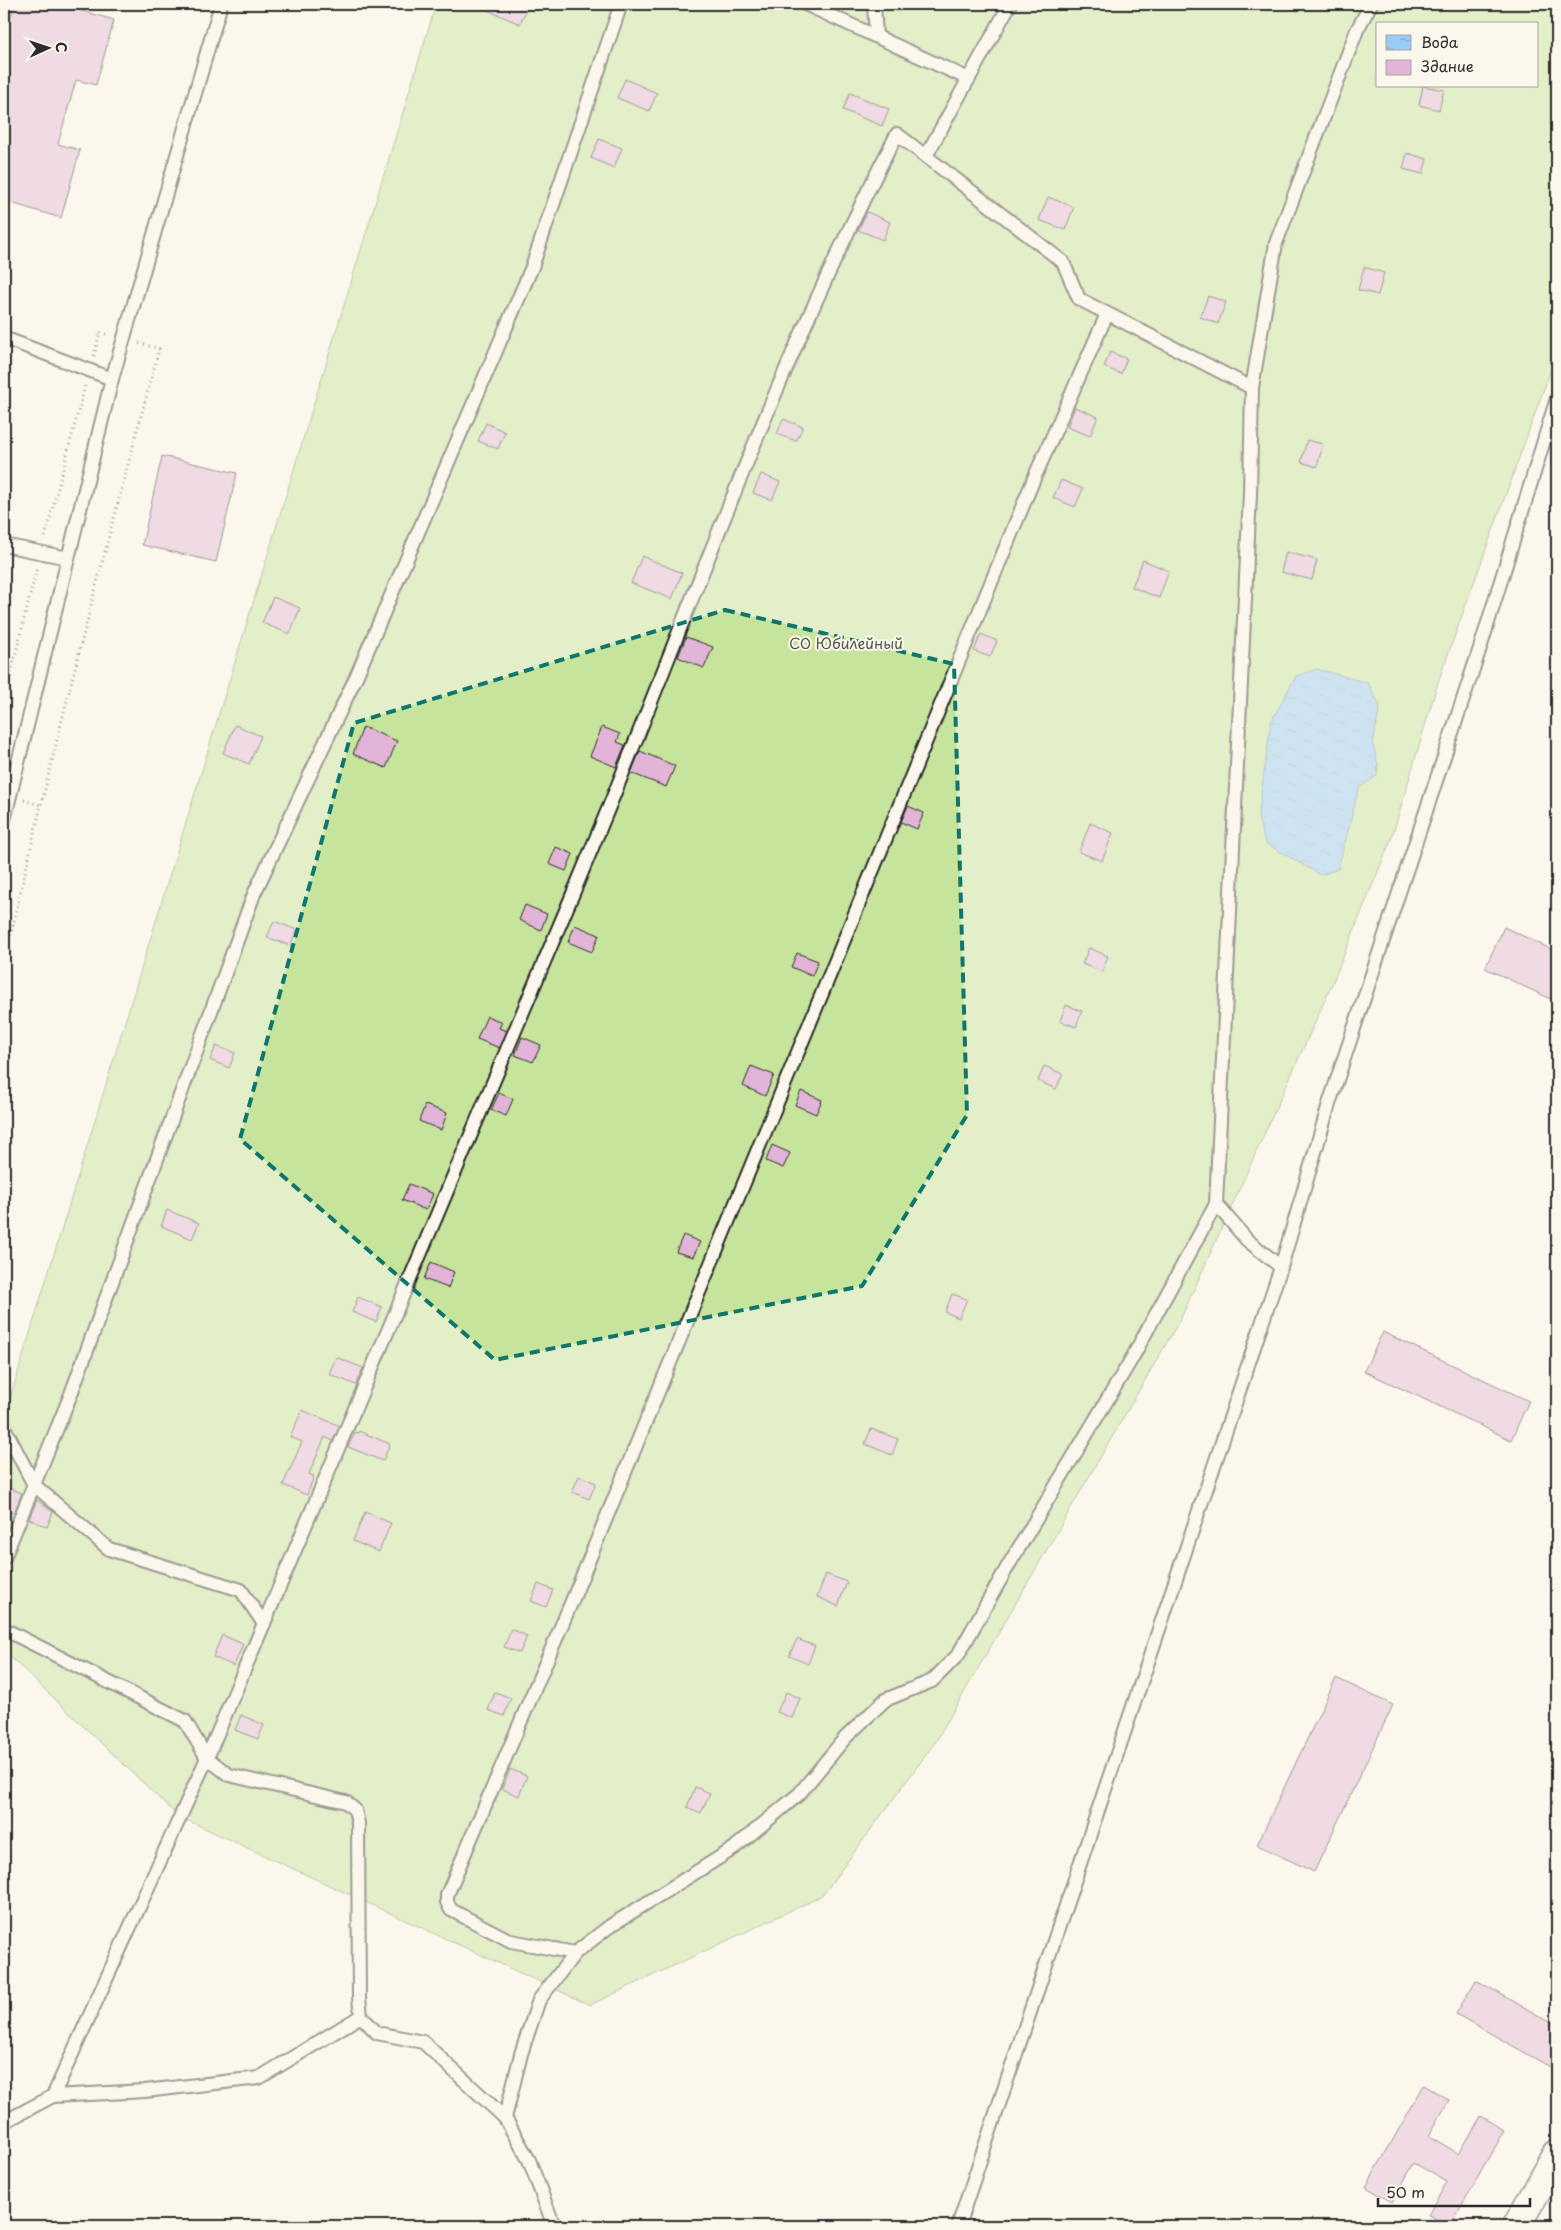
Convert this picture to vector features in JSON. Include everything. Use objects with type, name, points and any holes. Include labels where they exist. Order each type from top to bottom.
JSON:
[{"type":"highway","points":[[1518,2226],[1557,2154]]},
{"type":"lane","points":[[4,820],[112,379],[221,4]]},
{"type":"lane","points":[[4,1558],[71,1394],[254,894],[356,677],[532,267],[621,4]]},
{"type":"lane","points":[[805,4],[969,78]]},
{"type":"lane","points":[[874,4],[876,36]]},
{"type":"lane","points":[[926,156],[1010,4]]},
{"type":"lane","points":[[505,2118],[521,2054],[539,2000],[575,1953],[610,1926],[733,1849],[799,1794],[845,1738],[884,1700],[932,1681],[958,1655],[1008,1566],[1131,1360],[1216,1204],[1250,494],[1252,388],[1276,243],[1357,30],[1371,4]]},
{"type":"lane","points":[[53,2096],[207,1758],[264,1624],[610,804],[763,423],[852,220],[897,134],[1063,262],[1079,299],[1252,388]]},
{"type":"lane","points":[[575,1953],[511,1942],[451,1910],[447,1902],[447,1895],[572,1601],[1035,476],[1107,314]]},
{"type":"lane","points":[[4,338],[112,379]]},
{"type":"lane","points":[[958,2226],[1281,1267],[1330,1101],[1480,649],[1557,398]]},
{"type":"lane","points":[[4,545],[40,554],[68,558]]},
{"type":"lane","points":[[1216,1204],[1247,1240],[1281,1267]]},
{"type":"lane","points":[[4,1427],[34,1485],[109,1549],[241,1590],[264,1624]]},
{"type":"lane","points":[[4,1629],[185,1721],[207,1758],[229,1775],[346,1802],[354,1810],[358,1823],[359,1998],[361,2016],[377,2033],[424,2042],[505,2118],[529,2160],[554,2226]]},
{"type":"lane","points":[[4,2122],[53,2096],[144,2091],[259,2078],[361,2016]]},
{"type":"path","points":[[4,702],[40,554],[100,332],[159,348],[84,629],[40,805],[4,965]]},
{"type":"highlighted area","points":[[725,610],[954,664],[967,1115],[862,1286],[495,1360],[240,1139],[354,723]]},
{"type":"green space","name":"СО Юбилейный","points":[[436,4],[1557,4],[1557,353],[1438,682],[1391,840],[1330,989],[1181,1318],[936,1741],[822,1896],[590,2005],[178,1816],[4,1651],[4,1418]]},
{"type":"water","points":[[1317,669],[1368,683],[1380,706],[1373,744],[1378,765],[1377,776],[1359,788],[1338,869],[1321,875],[1265,843],[1258,817],[1271,722],[1296,676]]},
{"type":"building","points":[[14,4],[58,4],[114,20],[96,85],[76,80],[58,144],[80,150],[61,218],[4,201],[4,41]]},
{"type":"building","points":[[473,4],[529,4],[520,24]]},
{"type":"building","points":[[625,79],[657,93],[649,111],[617,98]]},
{"type":"building","points":[[1423,88],[1444,90],[1439,110],[1419,105]]},
{"type":"building","points":[[850,93],[889,109],[882,126],[843,110]]},
{"type":"building","points":[[599,139],[622,148],[614,168],[591,158]]},
{"type":"building","points":[[1407,153],[1427,159],[1423,174],[1403,169]]},
{"type":"building","points":[[1048,197],[1074,207],[1065,230],[1039,220]]},
{"type":"building","points":[[867,212],[890,222],[883,240],[858,230]]},
{"type":"building","points":[[1364,267],[1384,273],[1378,295],[1358,290]]},
{"type":"building","points":[[1208,296],[1226,302],[1218,324],[1200,317]]},
{"type":"building","points":[[1110,352],[1127,359],[1121,374],[1104,367]]},
{"type":"building","points":[[1075,407],[1098,417],[1090,436],[1067,427]]},
{"type":"building","points":[[783,419],[803,427],[796,441],[777,434]]},
{"type":"building","points":[[486,423],[505,432],[498,449],[478,441]]},
{"type":"building","points":[[1307,440],[1323,444],[1317,467],[1301,462]]},
{"type":"building","points":[[162,456],[237,473],[216,562],[142,545]]},
{"type":"building","points":[[761,474],[780,482],[772,500],[753,493]]},
{"type":"building","points":[[1061,480],[1083,489],[1075,507],[1053,498]]},
{"type":"building","points":[[1286,552],[1317,560],[1312,580],[1281,572]]},
{"type":"building","points":[[642,556],[682,573],[672,599],[631,583]]},
{"type":"building","points":[[1143,560],[1169,571],[1159,598],[1132,587]]},
{"type":"building","points":[[273,597],[300,608],[290,634],[262,623]]},
{"type":"building","points":[[981,634],[997,641],[990,657],[974,651]]},
{"type":"building","points":[[686,637],[713,647],[704,668],[678,657]]},
{"type":"building","points":[[235,725],[261,736],[249,764],[223,753]]},
{"type":"building","points":[[363,727],[397,741],[386,768],[353,754]]},
{"type":"building","points":[[602,727],[620,734],[617,742],[625,745],[616,767],[590,756]]},
{"type":"building","points":[[640,751],[675,766],[666,787],[631,773]]},
{"type":"building","points":[[908,806],[924,813],[917,829],[901,822]]},
{"type":"building","points":[[1090,823],[1113,833],[1102,861],[1079,852]]},
{"type":"building","points":[[556,847],[573,854],[566,871],[549,864]]},
{"type":"building","points":[[525,905],[547,914],[541,930],[519,920]]},
{"type":"building","points":[[274,921],[297,930],[290,946],[267,937]]},
{"type":"building","points":[[575,925],[599,935],[592,952],[568,942]]},
{"type":"building","points":[[1504,927],[1557,952],[1557,1002],[1485,968]]},
{"type":"building","points":[[1089,948],[1108,956],[1102,972],[1082,964]]},
{"type":"building","points":[[797,953],[818,961],[812,976],[791,967]]},
{"type":"building","points":[[1066,1005],[1082,1011],[1076,1027],[1060,1021]]},
{"type":"building","points":[[487,1016],[502,1022],[499,1028],[507,1031],[500,1048],[477,1039]]},
{"type":"building","points":[[522,1037],[541,1045],[533,1062],[515,1055]]},
{"type":"building","points":[[216,1046],[235,1053],[229,1068],[210,1060]]},
{"type":"building","points":[[751,1066],[774,1075],[765,1096],[743,1086]]},
{"type":"building","points":[[1044,1066],[1063,1074],[1056,1089],[1038,1081]]},
{"type":"building","points":[[801,1091],[822,1100],[816,1114],[795,1105]]},
{"type":"building","points":[[499,1093],[513,1099],[506,1116],[491,1110]]},
{"type":"building","points":[[425,1105],[447,1113],[441,1130],[419,1121]]},
{"type":"building","points":[[772,1145],[790,1153],[783,1168],[766,1161]]},
{"type":"building","points":[[409,1184],[433,1194],[426,1210],[402,1200]]},
{"type":"building","points":[[167,1210],[199,1223],[192,1239],[161,1226]]},
{"type":"building","points":[[683,1235],[700,1242],[693,1257],[676,1252]]},
{"type":"building","points":[[431,1262],[454,1272],[448,1288],[424,1279]]},
{"type":"building","points":[[952,1294],[967,1299],[959,1318],[945,1312]]},
{"type":"building","points":[[358,1297],[382,1307],[376,1322],[352,1312]]},
{"type":"building","points":[[1383,1332],[1529,1401],[1511,1440],[1364,1371]]},
{"type":"building","points":[[336,1357],[363,1368],[356,1385],[329,1374]]},
{"type":"building","points":[[302,1410],[340,1426],[333,1441],[325,1437],[309,1474],[314,1476],[307,1495],[283,1485],[302,1442],[290,1437]]},
{"type":"building","points":[[871,1429],[898,1439],[892,1455],[865,1444]]},
{"type":"building","points":[[359,1431],[390,1444],[383,1461],[348,1447],[355,1432],[358,1433]]},
{"type":"building","points":[[579,1476],[596,1483],[589,1499],[572,1492]]},
{"type":"building","points":[[4,1486],[22,1493],[14,1513],[4,1509]]},
{"type":"building","points":[[37,1500],[53,1512],[47,1527],[29,1519]]},
{"type":"building","points":[[365,1512],[391,1523],[379,1552],[353,1541]]},
{"type":"building","points":[[826,1574],[847,1582],[838,1606],[817,1597]]},
{"type":"building","points":[[538,1584],[553,1590],[546,1607],[531,1601]]},
{"type":"building","points":[[511,1629],[527,1636],[520,1653],[504,1647]]},
{"type":"building","points":[[222,1635],[243,1644],[234,1666],[213,1657]]},
{"type":"building","points":[[797,1639],[815,1646],[808,1664],[789,1656]]},
{"type":"building","points":[[1336,1678],[1393,1705],[1314,1872],[1257,1845]]},
{"type":"building","points":[[495,1692],[511,1698],[504,1716],[488,1710]]},
{"type":"building","points":[[786,1692],[800,1698],[792,1718],[777,1712]]},
{"type":"building","points":[[241,1715],[264,1725],[258,1739],[235,1730]]},
{"type":"building","points":[[510,1769],[527,1776],[519,1796],[502,1789]]},
{"type":"building","points":[[695,1787],[710,1793],[701,1813],[687,1807]]},
{"type":"building","points":[[1476,1980],[1557,2026],[1557,2059],[1552,2068],[1456,2014]]},
{"type":"building","points":[[1424,2085],[1449,2100],[1429,2136],[1459,2154],[1481,2116],[1505,2130],[1450,2226],[1428,2215],[1447,2182],[1414,2163],[1392,2202],[1366,2187]]}]
